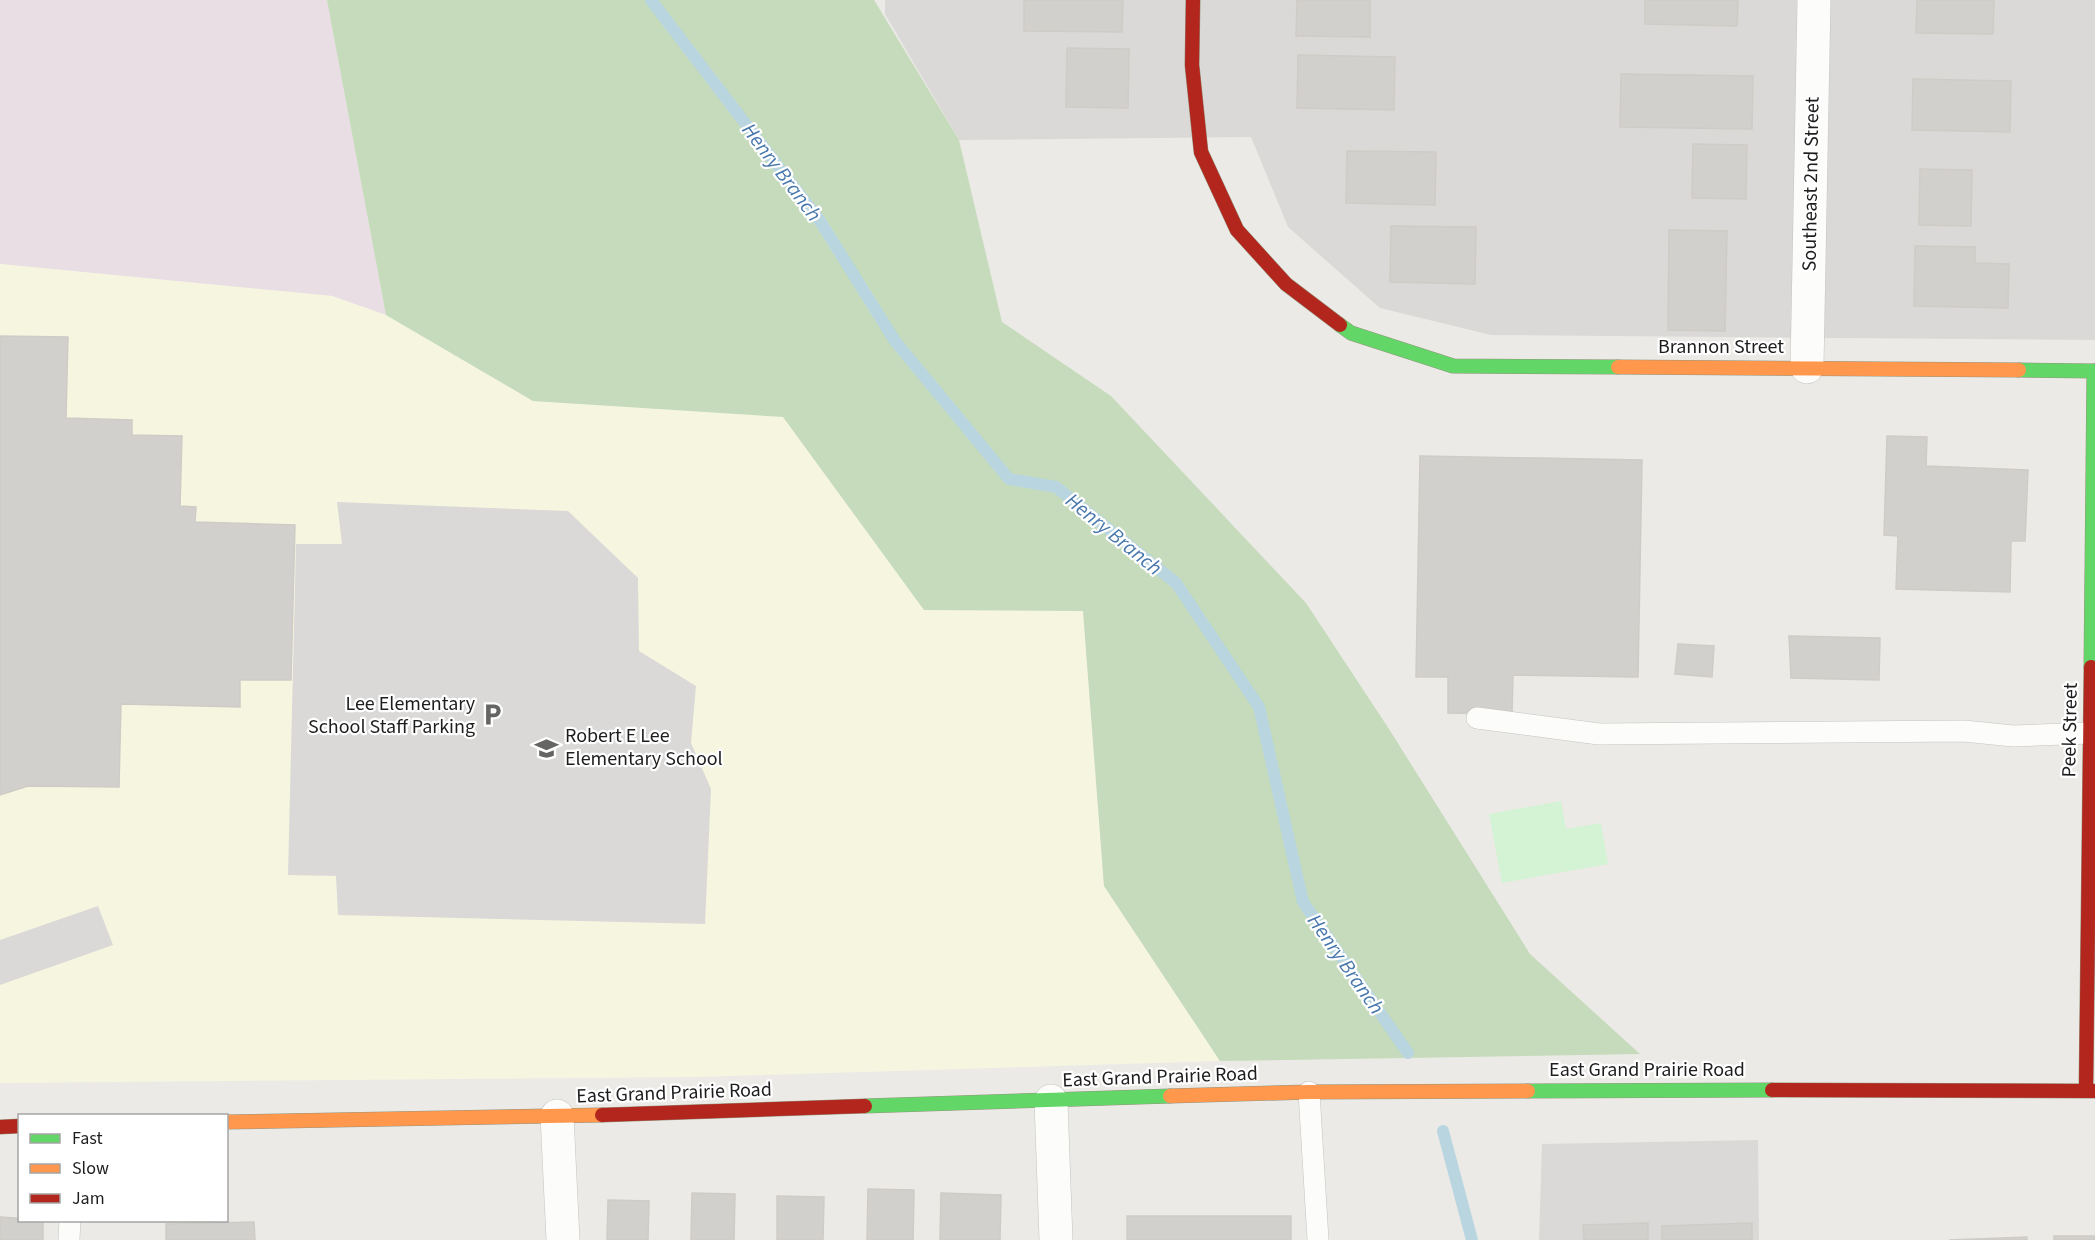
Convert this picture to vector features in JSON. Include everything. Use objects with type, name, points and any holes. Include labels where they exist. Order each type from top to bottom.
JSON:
[{"type":"street","name":"Brannon Street","points":[[1193,0],[1191,65],[1201,152],[1233,221],[1238,230],[1286,284],[1351,333],[1453,366],[2095,371]]},
{"type":"street","name":"Southeast 2nd Street","points":[[1807,367],[1814,0]]},
{"type":"street","name":"Peek Street","points":[[2091,1090],[2090,733],[2095,371]]},
{"type":"street","name":"East Grand Prairie Road","points":[[228,1122],[557,1116],[1310,1092],[2091,1090]]},
{"type":"street","points":[[1051,1101],[1056,1240]]},
{"type":"street","points":[[557,1116],[563,1240]]},
{"type":"street","points":[[0,1127],[18,1126]]},
{"type":"lane","points":[[1477,718],[1599,734],[1964,731],[2013,736],[2090,733]]},
{"type":"lane","points":[[1310,1092],[1318,1240]]},
{"type":"lane","points":[[69,1240],[70,1222]]},
{"type":"shaded area","points":[[0,0],[327,0],[386,315],[332,296],[0,264]]},
{"type":"shaded area","points":[[327,0],[874,0],[959,140],[1002,322],[1111,396],[1306,603],[1389,729],[1530,954],[1640,1054],[1220,1061],[1104,886],[1083,611],[924,610],[783,417],[533,401],[386,315]]},
{"type":"shaded area","points":[[885,0],[2095,0],[2095,340],[1491,335],[1380,308],[1288,227],[1251,137],[959,140],[885,14]]},
{"type":"shaded area","name":"Robert E Lee Elementary School","points":[[0,264],[332,296],[386,315],[533,401],[783,416],[924,610],[1083,611],[1104,886],[1220,1061],[696,1077],[0,1083]]},
{"type":"shaded area","name":"Lee Elementary School Staff Parking","points":[[337,502],[568,511],[638,578],[639,651],[696,686],[691,743],[711,789],[705,924],[338,915],[336,876],[288,875],[296,544],[342,544]]},
{"type":"shaded area","points":[[98,906],[113,945],[0,985],[0,940]]},
{"type":"shaded area","points":[[1758,1140],[1759,1240],[1539,1240],[1542,1144]]},
{"type":"green space","points":[[1561,801],[1566,829],[1601,823],[1608,864],[1502,883],[1489,814]]},
{"type":"building","points":[[1024,0],[1123,0],[1122,32],[1024,31]]},
{"type":"building","points":[[1297,0],[1370,0],[1370,37],[1296,36]]},
{"type":"building","points":[[1645,0],[1738,0],[1737,26],[1645,24]]},
{"type":"building","points":[[1917,0],[1994,0],[1993,34],[1916,33]]},
{"type":"building","points":[[1067,48],[1129,49],[1128,108],[1066,107]]},
{"type":"building","points":[[1298,55],[1395,57],[1394,110],[1297,108]]},
{"type":"building","points":[[1621,74],[1753,76],[1752,129],[1620,127]]},
{"type":"building","points":[[1913,79],[2011,81],[2010,132],[1912,130]]},
{"type":"building","points":[[1693,144],[1747,145],[1746,199],[1692,198]]},
{"type":"building","points":[[1347,151],[1436,152],[1435,205],[1346,203]]},
{"type":"building","points":[[1920,169],[1972,170],[1971,226],[1919,225]]},
{"type":"building","points":[[1391,226],[1476,227],[1475,284],[1390,282]]},
{"type":"building","points":[[1669,230],[1727,231],[1725,331],[1668,330]]},
{"type":"building","points":[[1915,246],[1975,247],[1975,263],[2009,264],[2008,308],[1914,306]]},
{"type":"building","points":[[0,336],[68,337],[66,418],[132,420],[132,435],[182,436],[180,506],[196,507],[195,522],[295,525],[291,680],[240,680],[240,707],[121,704],[119,787],[28,786],[0,795]]},
{"type":"building","points":[[1887,436],[1927,437],[1926,466],[2028,470],[2025,541],[2011,541],[2010,592],[1896,589],[1898,536],[1884,535]]},
{"type":"building","points":[[1420,456],[1642,460],[1638,677],[1513,675],[1512,714],[1448,713],[1448,677],[1416,677]]},
{"type":"building","points":[[1789,636],[1880,638],[1879,680],[1791,678]]},
{"type":"building","points":[[1678,644],[1714,646],[1712,677],[1675,674]]},
{"type":"building","points":[[868,1189],[914,1190],[913,1240],[867,1240]]},
{"type":"building","points":[[692,1193],[735,1194],[734,1240],[691,1240]]},
{"type":"building","points":[[941,1193],[1001,1195],[1000,1240],[940,1240]]},
{"type":"building","points":[[777,1196],[824,1197],[823,1240],[777,1240]]},
{"type":"building","points":[[608,1200],[649,1201],[648,1240],[607,1240]]},
{"type":"building","points":[[1127,1216],[1291,1216],[1291,1240],[1127,1240]]},
{"type":"building","points":[[0,1217],[18,1218],[18,1222],[43,1222],[43,1240],[0,1240]]},
{"type":"building","points":[[254,1222],[255,1240],[166,1240],[166,1224]]},
{"type":"building","points":[[1648,1223],[1648,1240],[1584,1240],[1583,1225]]},
{"type":"building","points":[[1752,1223],[1752,1240],[1662,1240],[1662,1226]]},
{"type":"building","points":[[2054,1236],[2095,1236],[2095,1240],[2054,1240]]},
{"type":"building","points":[[2027,1237],[2027,1240],[1949,1240]]},
{"type":"waterway","name":"Henry Branch","points":[[651,0],[820,221],[895,341],[1009,479],[1056,487],[1176,583],[1259,707],[1303,902],[1408,1053]]},
{"type":"waterway","name":"Henry Branch","points":[[1443,1131],[1472,1240]]},
{"type":"traffic: fast","points":[[1340,325],[1351,333],[1453,366],[1618,367]]},
{"type":"traffic: fast","points":[[2019,370],[2095,371]]},
{"type":"traffic: fast","points":[[2091,667],[2094,371]]},
{"type":"traffic: fast","points":[[1528,1091],[1772,1090]]},
{"type":"traffic: fast","points":[[865,1106],[1170,1096]]},
{"type":"traffic: slow","points":[[1618,367],[2019,370]]},
{"type":"traffic: slow","points":[[1170,1096],[1309,1092],[1528,1091]]},
{"type":"traffic: slow","points":[[228,1122],[602,1115]]},
{"type":"traffic: jam","points":[[1193,0],[1192,65],[1201,152],[1237,230],[1286,284],[1340,325]]},
{"type":"traffic: jam","points":[[2086,1089],[2091,667]]},
{"type":"traffic: jam","points":[[1772,1090],[2095,1091]]},
{"type":"traffic: jam","points":[[602,1115],[865,1106]]},
{"type":"traffic: jam","points":[[0,1127],[18,1126]]},
{"type":"place","name":"Lee Elementary School Staff Parking","points":[[493,715]]},
{"type":"place","name":"Robert E Lee Elementary School","points":[[547,748]]}]
